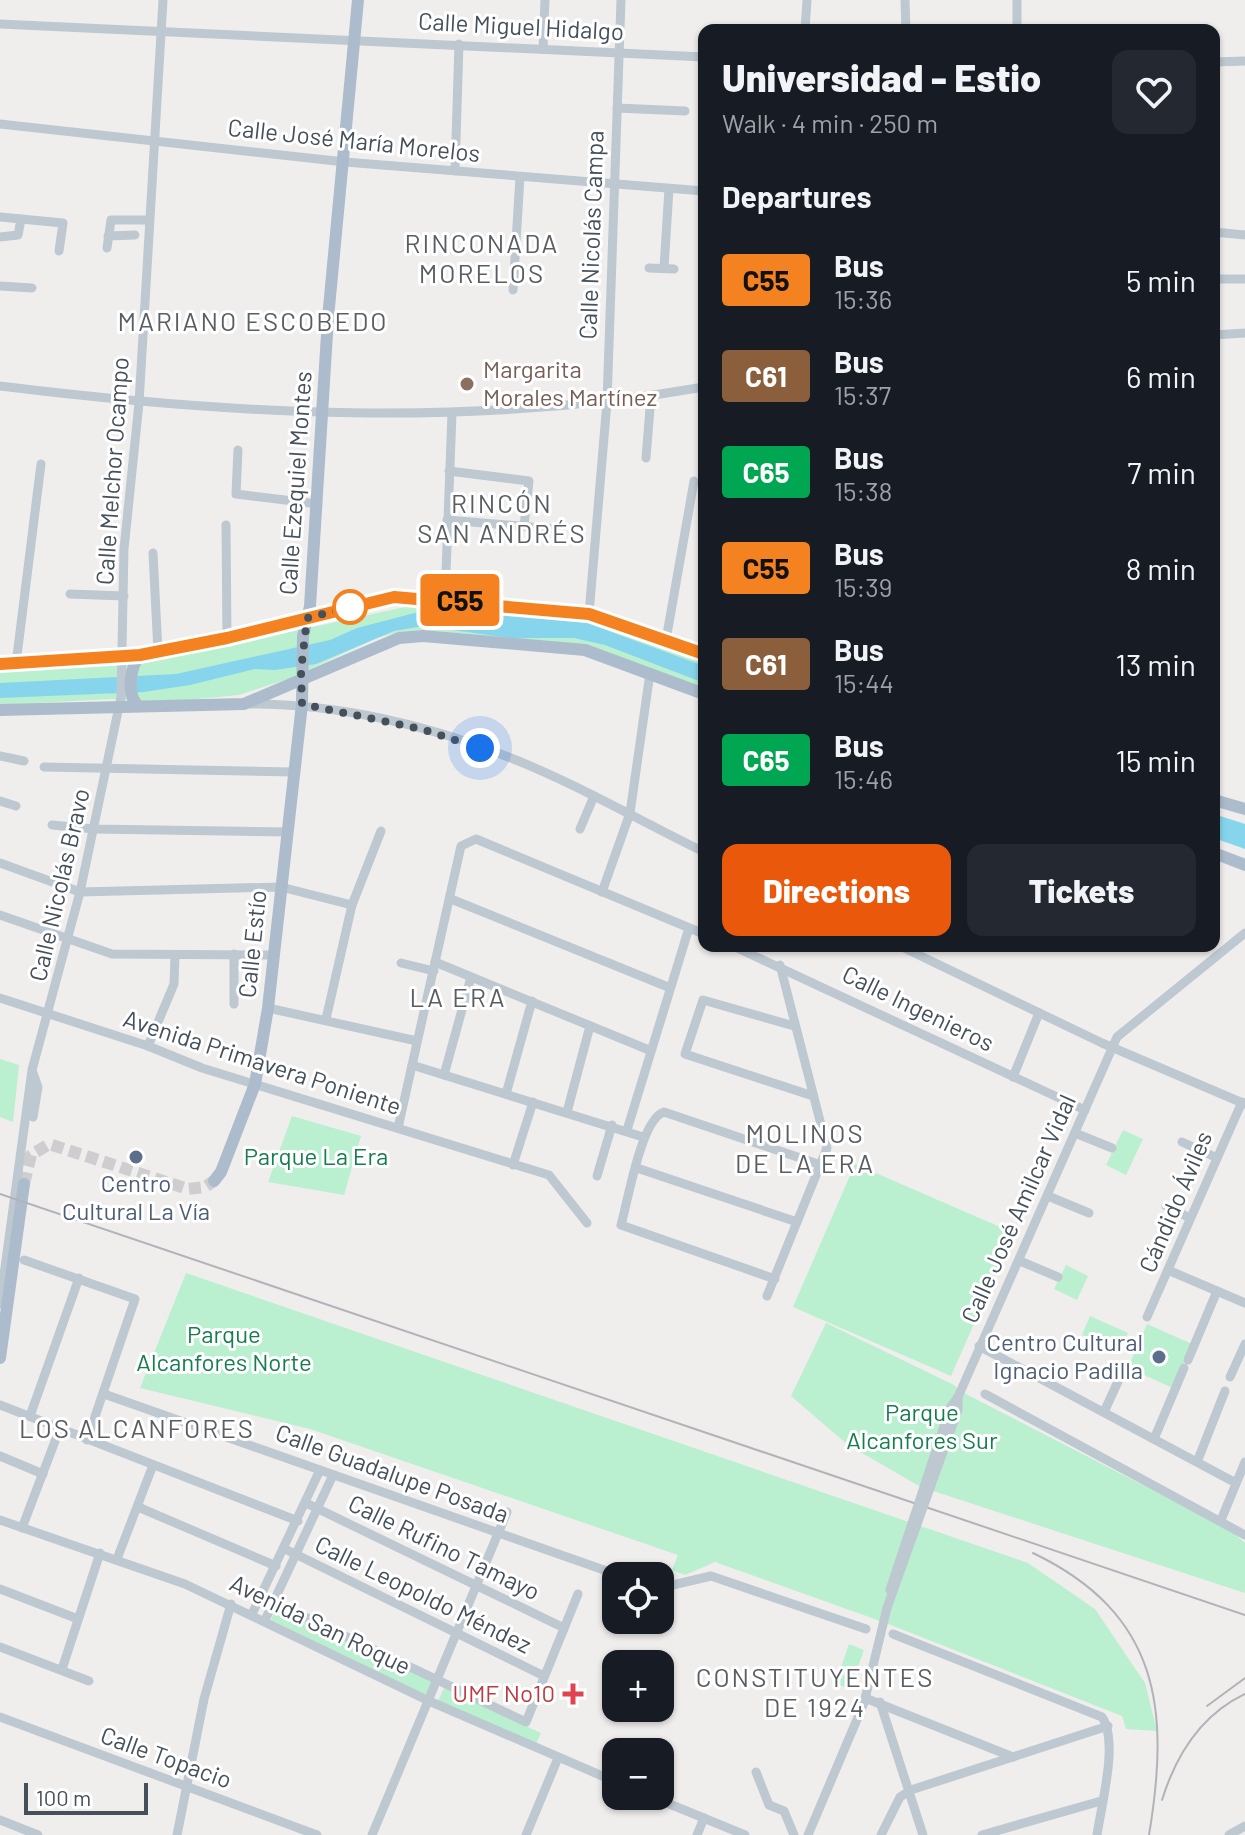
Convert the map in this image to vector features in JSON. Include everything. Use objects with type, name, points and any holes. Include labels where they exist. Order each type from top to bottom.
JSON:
[{"type":"main road","name":"Calle Ezequiel Montes","points":[[302,704],[303,636],[318,504],[328,318],[358,0]]},
{"type":"main road","points":[[0,664],[127,665],[140,655],[227,638],[394,597],[445,599],[589,614],[698,652]]},
{"type":"main road","points":[[0,710],[128,701],[244,704],[301,676],[399,638],[423,636],[585,650],[698,692]]},
{"type":"main road","points":[[127,665],[128,701]]},
{"type":"main road","name":"Calle Estío","points":[[214,1181],[221,1172],[255,1084],[268,1008],[302,704]]},
{"type":"main road","points":[[1220,802],[1245,809]]},
{"type":"main road","points":[[1220,855],[1245,865]]},
{"type":"main road","points":[[0,1358],[24,1184]]},
{"type":"street","name":"Calle Melchor Ocampo","points":[[127,665],[124,596],[128,499],[139,403],[163,0]]},
{"type":"street","points":[[543,49],[545,0]]},
{"type":"street","name":"Calle Nicolás Campa","points":[[589,614],[607,402],[612,184],[621,0]]},
{"type":"street","points":[[805,24],[807,0]]},
{"type":"street","points":[[905,0],[906,24]]},
{"type":"street","points":[[1017,0],[1017,24]]},
{"type":"street","name":"Calle Miguel Hidalgo","points":[[0,24],[355,38],[698,57]]},
{"type":"street","points":[[455,171],[459,44]]},
{"type":"street","points":[[1220,62],[1245,61]]},
{"type":"street","points":[[617,108],[685,111]]},
{"type":"street","name":"Calle José María Morelos","points":[[0,124],[345,162],[698,191]]},
{"type":"street","points":[[513,290],[520,177]]},
{"type":"street","points":[[649,268],[669,268],[669,189]]},
{"type":"street","points":[[0,217],[63,223],[59,251]]},
{"type":"street","points":[[0,237],[18,235],[21,219]]},
{"type":"street","points":[[107,248],[111,220],[149,220]]},
{"type":"street","points":[[1220,233],[1245,235]]},
{"type":"street","points":[[108,236],[135,235]]},
{"type":"street","points":[[1220,279],[1245,279]]},
{"type":"street","points":[[0,286],[32,288]]},
{"type":"street","points":[[1220,335],[1245,333]]},
{"type":"street","points":[[0,386],[139,403],[325,412],[452,413],[607,402],[698,388]]},
{"type":"street","points":[[646,458],[651,396]]},
{"type":"street","points":[[445,599],[452,413]]},
{"type":"street","points":[[238,450],[236,494],[318,504]]},
{"type":"street","points":[[16,664],[41,464]]},
{"type":"street","points":[[449,471],[529,481],[524,526]]},
{"type":"street","points":[[666,640],[694,481]]},
{"type":"street","points":[[447,520],[555,529]]},
{"type":"street","points":[[226,525],[227,638]]},
{"type":"street","points":[[153,553],[158,652]]},
{"type":"street","points":[[70,594],[124,596]]},
{"type":"street","points":[[602,892],[630,813],[650,673]]},
{"type":"street","name":"Calle Nicolás Bravo","points":[[32,1070],[50,1015],[107,768],[128,701]]},
{"type":"street","points":[[244,704],[302,704],[421,729],[509,757],[630,813],[698,849]]},
{"type":"street","points":[[0,756],[24,761]]},
{"type":"street","points":[[44,767],[294,772]]},
{"type":"street","points":[[580,829],[594,796]]},
{"type":"street","points":[[0,801],[16,806]]},
{"type":"street","points":[[52,825],[94,829],[287,832]]},
{"type":"street","points":[[326,1019],[352,905],[381,831]]},
{"type":"street","points":[[398,1128],[461,846],[466,840],[476,839],[698,932]]},
{"type":"street","points":[[0,863],[80,892],[281,887],[352,905]]},
{"type":"street","points":[[451,899],[668,987]]},
{"type":"street","points":[[0,915],[112,954],[274,955]]},
{"type":"street","points":[[627,1130],[668,987],[689,928]]},
{"type":"street","name":"Calle José Amilcar Vidal","points":[[808,1835],[865,1698],[887,1608],[946,1422],[1117,1037],[1135,1019],[1238,943],[1245,930]]},
{"type":"street","name":"Calle Ingenieros","points":[[748,952],[1085,1110]]},
{"type":"street","points":[[912,952],[1113,1048],[1243,1103]]},
{"type":"street","points":[[234,954],[234,1004]]},
{"type":"street","points":[[148,1046],[174,984],[175,955]]},
{"type":"street","points":[[401,963],[434,966],[471,977],[649,1050]]},
{"type":"street","points":[[767,1296],[821,1165],[826,1142],[780,965]]},
{"type":"street","points":[[444,1075],[471,977]]},
{"type":"street","name":"Avenida Primavera Poniente","points":[[0,998],[255,1084],[556,1179],[587,1223]]},
{"type":"street","points":[[794,1026],[703,1000],[685,1054],[813,1096]]},
{"type":"street","points":[[506,1094],[532,1001]]},
{"type":"street","points":[[268,1008],[417,1041]]},
{"type":"street","points":[[1013,1077],[1039,1013]]},
{"type":"street","points":[[567,1112],[590,1026]]},
{"type":"street","points":[[412,1065],[643,1137]]},
{"type":"street","points":[[32,1070],[38,1087],[33,1117]]},
{"type":"street","points":[[0,1304],[32,1070]]},
{"type":"street","points":[[513,1165],[533,1102]]},
{"type":"street","name":"Cándido Áviles","points":[[1147,1317],[1215,1157],[1243,1103]]},
{"type":"street","points":[[775,1279],[621,1225],[643,1137],[655,1117],[664,1112],[821,1165]]},
{"type":"street","points":[[597,1176],[612,1125]]},
{"type":"street","points":[[1075,1133],[1112,1148]]},
{"type":"street","points":[[1182,1142],[1215,1157]]},
{"type":"street","points":[[637,1168],[797,1222]]},
{"type":"street","points":[[1048,1196],[1089,1213]]},
{"type":"street","points":[[1166,1206],[1190,1218]]},
{"type":"street","points":[[24,1260],[135,1299],[87,1440]]},
{"type":"street","points":[[1020,1261],[1058,1277]]},
{"type":"street","points":[[1168,1270],[1245,1303]]},
{"type":"street","points":[[30,1416],[79,1278]]},
{"type":"street","points":[[1154,1439],[1217,1291]]},
{"type":"street","points":[[1230,1377],[1245,1344]]},
{"type":"street","points":[[979,1346],[1236,1483]]},
{"type":"street","points":[[1104,1412],[1121,1375]]},
{"type":"street","points":[[1197,1462],[1225,1391]]},
{"type":"street","name":"Calle Guadalupe Posada","points":[[104,1394],[602,1569]]},
{"type":"street","points":[[985,1394],[1245,1535]]},
{"type":"street","points":[[0,1405],[298,1521]]},
{"type":"street","points":[[22,1528],[60,1428]]},
{"type":"street","points":[[0,1456],[43,1474]]},
{"type":"street","points":[[1221,1520],[1245,1462]]},
{"type":"street","points":[[117,1559],[153,1465]]},
{"type":"street","points":[[252,1614],[320,1470]]},
{"type":"street","points":[[265,1620],[333,1475]]},
{"type":"street","name":"Calle Rufino Tamayo","points":[[306,1503],[564,1628]]},
{"type":"street","points":[[138,1507],[276,1566]]},
{"type":"street","points":[[372,1835],[507,1512]]},
{"type":"street","name":"Avenida San Roque","points":[[0,1520],[117,1559],[231,1604],[429,1701],[602,1776]]},
{"type":"street","name":"Calle Leopoldo Méndez","points":[[285,1549],[544,1676]]},
{"type":"street","points":[[62,1669],[100,1553]]},
{"type":"street","points":[[674,1585],[711,1576],[866,1629]]},
{"type":"street","points":[[0,1589],[78,1619]]},
{"type":"street","points":[[261,1596],[526,1722],[578,1594]]},
{"type":"street","points":[[177,1835],[204,1699],[231,1604]]},
{"type":"street","points":[[893,1634],[1105,1722]]},
{"type":"street","points":[[0,1647],[89,1681]]},
{"type":"street","points":[[865,1698],[1013,1757]]},
{"type":"street","points":[[880,1702],[911,1790],[923,1835]]},
{"type":"street","name":"Calle Topacio","points":[[0,1717],[317,1835]]},
{"type":"street","points":[[884,1833],[900,1797],[911,1790],[1013,1757],[1105,1722]]},
{"type":"street","points":[[1097,1835],[1107,1769],[1105,1722]]},
{"type":"street","points":[[526,1835],[558,1758]]},
{"type":"street","points":[[756,1772],[769,1805],[784,1811],[794,1835]]},
{"type":"street","points":[[982,1835],[1101,1801]]},
{"type":"street","points":[[674,1806],[745,1835]]},
{"type":"street","points":[[697,1835],[704,1818]]},
{"type":"street","points":[[0,1820],[38,1835]]},
{"type":"street","points":[[1229,1835],[1245,1826]]},
{"type":"green space","points":[[419,604],[596,620],[698,660],[698,686],[585,645],[426,630],[377,638],[288,679],[239,695],[155,703],[111,699],[0,705],[0,670],[137,665]]},
{"type":"green space","points":[[0,1059],[19,1065],[13,1122],[0,1117]]},
{"type":"green space","name":"Parque La Era","points":[[292,1116],[361,1136],[344,1195],[268,1182]]},
{"type":"green space","points":[[1123,1130],[1143,1139],[1126,1175],[1106,1165]]},
{"type":"green space","points":[[855,1164],[1014,1233],[951,1376],[793,1307]]},
{"type":"green space","points":[[1066,1265],[1088,1276],[1077,1300],[1054,1289]]},
{"type":"green space","name":"Parque Alcanfores Norte","points":[[186,1273],[1028,1563],[1095,1609],[1145,1683],[1157,1731],[1126,1729],[1122,1716],[883,1622],[715,1562],[685,1575],[674,1571],[678,1555],[310,1429],[140,1388]]},
{"type":"green space","points":[[1090,1316],[1128,1333],[1120,1351],[1082,1335]]},
{"type":"green space","name":"Parque Alcanfores Sur","points":[[826,1323],[954,1385],[960,1391],[1230,1530],[1245,1543],[1245,1593],[921,1487],[848,1445],[791,1396]]},
{"type":"green space","points":[[1147,1324],[1192,1344],[1173,1388],[1128,1368]]},
{"type":"green space","points":[[277,1606],[436,1684],[429,1698],[271,1620]]},
{"type":"green space","points":[[849,1644],[864,1650],[850,1689],[835,1684]]},
{"type":"green space","points":[[444,1688],[541,1733],[536,1744],[438,1701]]},
{"type":"water","points":[[430,609],[587,623],[698,664],[698,681],[605,645],[574,638],[510,638],[424,626],[394,631],[316,664],[275,670],[255,669],[190,685],[144,692],[0,698],[0,683],[176,674],[330,640],[357,628]]},
{"type":"water","points":[[1220,816],[1245,824],[1245,849],[1220,840]]},
{"type":"tunnel","points":[[24,1184],[31,1155],[49,1144],[188,1189],[205,1187],[214,1181]]},
{"type":"railway","points":[[0,1194],[1245,1615]]},
{"type":"railway","points":[[1033,1553],[1075,1577],[1108,1605],[1131,1636],[1146,1670],[1155,1706],[1158,1746],[1149,1835]]},
{"type":"railway","points":[[1207,1706],[1245,1678]]},
{"type":"railway","points":[[1162,1800],[1175,1767],[1192,1738],[1215,1713],[1245,1694]]},
{"type":"bus line","name":"C55","points":[[0,664],[140,655],[227,638],[394,597],[445,599],[589,614],[698,652]]},
{"type":"place","name":"Margarita Morales Martínez","points":[[467,384]]},
{"type":"place","name":"Centro Cultural La Vía","points":[[136,1157]]},
{"type":"place","name":"Centro Cultural Ignacio Padilla","points":[[1159,1357]]},
{"type":"place","name":"UMF No10","points":[[573,1694]]},
{"type":"district","name":"RINCONADA MORELOS","points":[[482,259]]},
{"type":"district","name":"MARIANO ESCOBEDO","points":[[253,322]]},
{"type":"district","name":"RINCÓN SAN ANDRÉS","points":[[502,519]]},
{"type":"district","name":"LA ERA","points":[[458,998]]},
{"type":"district","name":"MOLINOS DE LA ERA","points":[[805,1149]]},
{"type":"district","name":"LOS ALCANFORES","points":[[137,1429]]},
{"type":"district","name":"CONSTITUYENTES DE 1924","points":[[815,1693]]},
{"type":"route","points":[[350,607],[307,618],[303,636],[302,704],[421,729],[480,748]]}]
